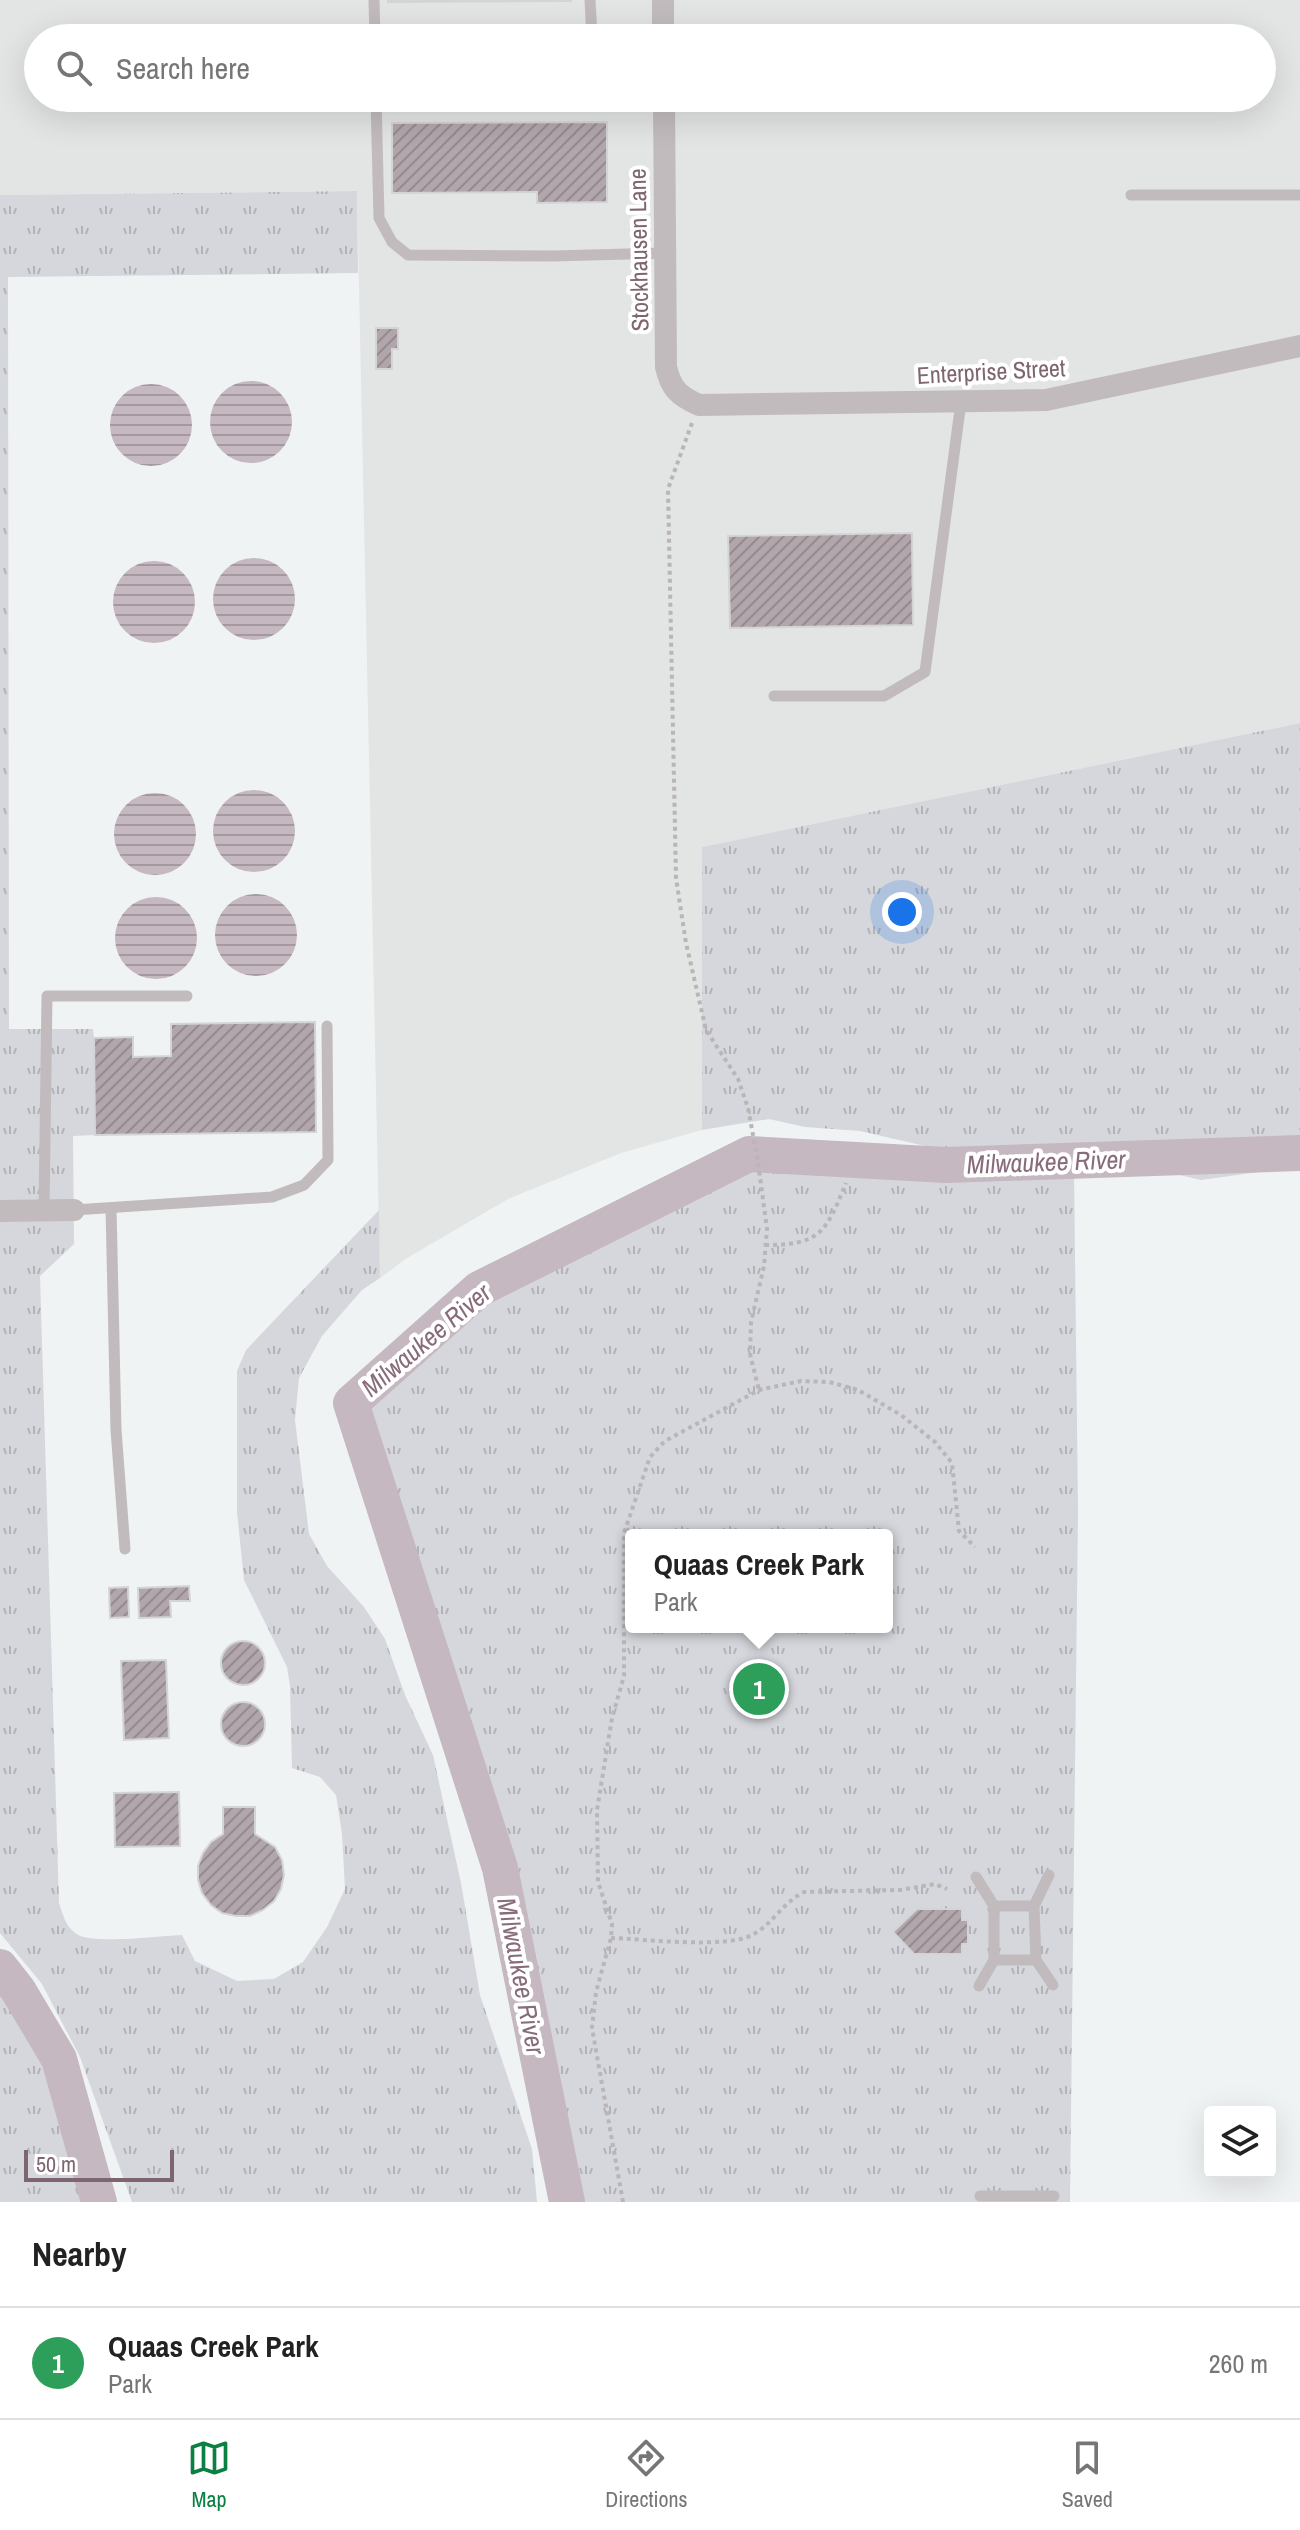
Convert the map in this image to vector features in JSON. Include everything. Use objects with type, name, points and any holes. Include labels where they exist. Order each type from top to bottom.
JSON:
[{"type":"street","points":[[663,0],[663,24]]},
{"type":"street","name":"Stockhausen Lane","points":[[664,112],[666,367],[670,384],[690,401]]},
{"type":"street","name":"Enterprise Street","points":[[690,401],[1046,400],[1300,346]]},
{"type":"street","points":[[0,1211],[74,1210]]},
{"type":"lane","points":[[374,0],[375,24]]},
{"type":"lane","points":[[590,0],[591,24]]},
{"type":"lane","points":[[376,112],[379,218],[392,242],[408,255],[665,253]]},
{"type":"lane","points":[[1131,195],[1300,195]]},
{"type":"lane","points":[[774,696],[884,696],[925,672],[961,402]]},
{"type":"lane","points":[[44,1211],[47,996],[187,996]]},
{"type":"lane","points":[[74,1210],[272,1197],[304,1185],[328,1160],[327,1026]]},
{"type":"lane","points":[[111,1208],[116,1430],[125,1549]]},
{"type":"lane","points":[[1049,1875],[1034,1906],[1036,1960],[1053,1985]]},
{"type":"lane","points":[[976,1877],[994,1906],[994,1960],[979,1986]]},
{"type":"lane","points":[[994,1906],[1034,1906]]},
{"type":"lane","points":[[994,1960],[1036,1960]]},
{"type":"lane","points":[[980,2196],[1054,2196]]},
{"type":"path","points":[[690,401],[668,489],[676,878],[686,943],[706,1030],[738,1079],[748,1108],[764,1200],[767,1229],[758,1297],[751,1322],[750,1354],[759,1390]]},
{"type":"path","points":[[765,1245],[796,1245],[812,1239],[829,1219],[846,1183]]},
{"type":"path","points":[[625,1529],[650,1457],[665,1441],[759,1390],[801,1381],[829,1382],[858,1390],[901,1415],[935,1442],[952,1463],[959,1531],[975,1547]]},
{"type":"path","points":[[623,2202],[592,2028],[596,1992],[612,1924],[598,1882],[597,1810],[612,1718],[624,1676],[625,1530]]},
{"type":"path","points":[[611,1938],[732,1942],[759,1931],[792,1898],[804,1892],[900,1890],[935,1884],[947,1889]]},
{"type":"shaded area","points":[[0,0],[1300,0],[1300,723],[702,847],[702,1130],[621,1153],[508,1199],[407,1258],[380,1278],[357,191],[0,195]]},
{"type":"shaded area","points":[[251,381],[267,384],[280,393],[289,406],[292,422],[289,438],[280,451],[267,460],[251,463],[235,460],[222,451],[213,438],[210,422],[213,406],[222,393],[235,384]]},
{"type":"shaded area","points":[[151,384],[167,387],[180,396],[189,409],[192,425],[189,441],[180,454],[167,463],[151,466],[135,463],[122,454],[113,441],[110,425],[113,409],[122,396],[135,387]]},
{"type":"shaded area","points":[[254,558],[270,561],[283,570],[292,583],[295,599],[292,615],[283,628],[270,637],[254,640],[238,637],[225,628],[216,615],[213,599],[216,583],[225,570],[238,561]]},
{"type":"shaded area","points":[[154,561],[170,564],[183,573],[192,586],[195,602],[192,618],[183,631],[170,640],[154,643],[138,640],[125,631],[116,618],[113,602],[116,586],[125,573],[138,564]]},
{"type":"shaded area","points":[[254,790],[270,793],[283,802],[292,815],[295,831],[292,847],[283,860],[270,869],[254,872],[238,869],[225,860],[216,847],[213,831],[216,815],[225,802],[238,793]]},
{"type":"shaded area","points":[[155,793],[171,796],[184,805],[193,818],[196,834],[193,850],[184,863],[171,872],[155,875],[139,872],[126,863],[117,850],[114,834],[117,818],[126,805],[139,796]]},
{"type":"shaded area","points":[[256,894],[272,897],[285,906],[294,919],[297,935],[294,951],[285,964],[272,973],[256,976],[240,973],[227,964],[218,951],[215,935],[218,919],[227,906],[240,897]]},
{"type":"shaded area","points":[[156,897],[172,900],[185,909],[194,922],[197,938],[194,954],[185,967],[172,976],[156,979],[140,976],[127,967],[118,954],[115,938],[118,922],[127,909],[140,900]]},
{"type":"green space","points":[[357,191],[358,273],[8,277],[9,1029],[93,1029],[94,1038],[95,1135],[73,1136],[74,1244],[40,1276],[59,1903],[68,1925],[78,1935],[113,1939],[182,1935],[195,1961],[237,1981],[274,1979],[303,1962],[327,1927],[345,1889],[336,1795],[320,1777],[292,1768],[287,1667],[244,1580],[237,1512],[237,1371],[246,1350],[379,1210],[380,1278],[362,1290],[322,1336],[299,1378],[295,1420],[309,1534],[327,1566],[364,1607],[385,1639],[405,1695],[433,1755],[461,1883],[480,1995],[532,2149],[537,2202],[132,2202],[80,2057],[42,1984],[0,1933],[0,195]]},
{"type":"green space","points":[[1300,723],[1300,1156],[1266,1171],[1201,1180],[1154,1169],[1074,1171],[1078,1510],[1070,2202],[567,2202],[500,1868],[351,1403],[479,1289],[749,1154],[955,1158],[925,1146],[860,1131],[805,1127],[769,1119],[702,1130],[702,847]]},
{"type":"green space","points":[[0,1967],[18,1990],[59,2059],[99,2202],[0,2202]]},
{"type":"building","points":[[571,0],[571,1],[388,2]]},
{"type":"building","points":[[607,122],[607,202],[537,203],[537,192],[392,193],[392,123]]},
{"type":"building","points":[[376,328],[398,328],[398,349],[392,349],[392,369],[376,369]]},
{"type":"building","points":[[912,533],[913,625],[730,628],[728,536]]},
{"type":"building","points":[[315,1022],[316,1132],[95,1135],[94,1038],[133,1037],[133,1057],[171,1056],[171,1024]]},
{"type":"building","points":[[189,1586],[190,1601],[170,1601],[171,1617],[139,1618],[138,1588]]},
{"type":"building","points":[[128,1587],[129,1617],[110,1618],[109,1588]]},
{"type":"building","points":[[243,1641],[259,1647],[265,1663],[259,1679],[243,1685],[227,1679],[221,1663],[227,1647]]},
{"type":"building","points":[[166,1660],[169,1738],[124,1740],[121,1661]]},
{"type":"building","points":[[243,1702],[259,1708],[265,1724],[259,1740],[243,1746],[227,1740],[221,1724],[227,1708]]},
{"type":"building","points":[[179,1792],[180,1846],[115,1847],[114,1793]]},
{"type":"building","points":[[223,1807],[255,1807],[255,1834],[275,1847],[282,1860],[284,1875],[281,1889],[274,1901],[250,1916],[222,1913],[202,1893],[198,1880],[198,1866],[203,1853],[211,1842],[223,1834]]},
{"type":"building","points":[[917,1909],[962,1909],[962,1920],[968,1920],[968,1944],[962,1944],[962,1954],[914,1954],[893,1932]]},
{"type":"waterway","name":"Milwaukee River","points":[[567,2202],[500,1868],[351,1403],[479,1289],[749,1154],[946,1165],[1300,1153]]},
{"type":"waterway","name":"Milwaukee River","points":[[0,1967],[18,1990],[59,2059],[99,2202]]},
{"type":"place","name":"Quaas Creek Park","points":[[759,1689]]}]
